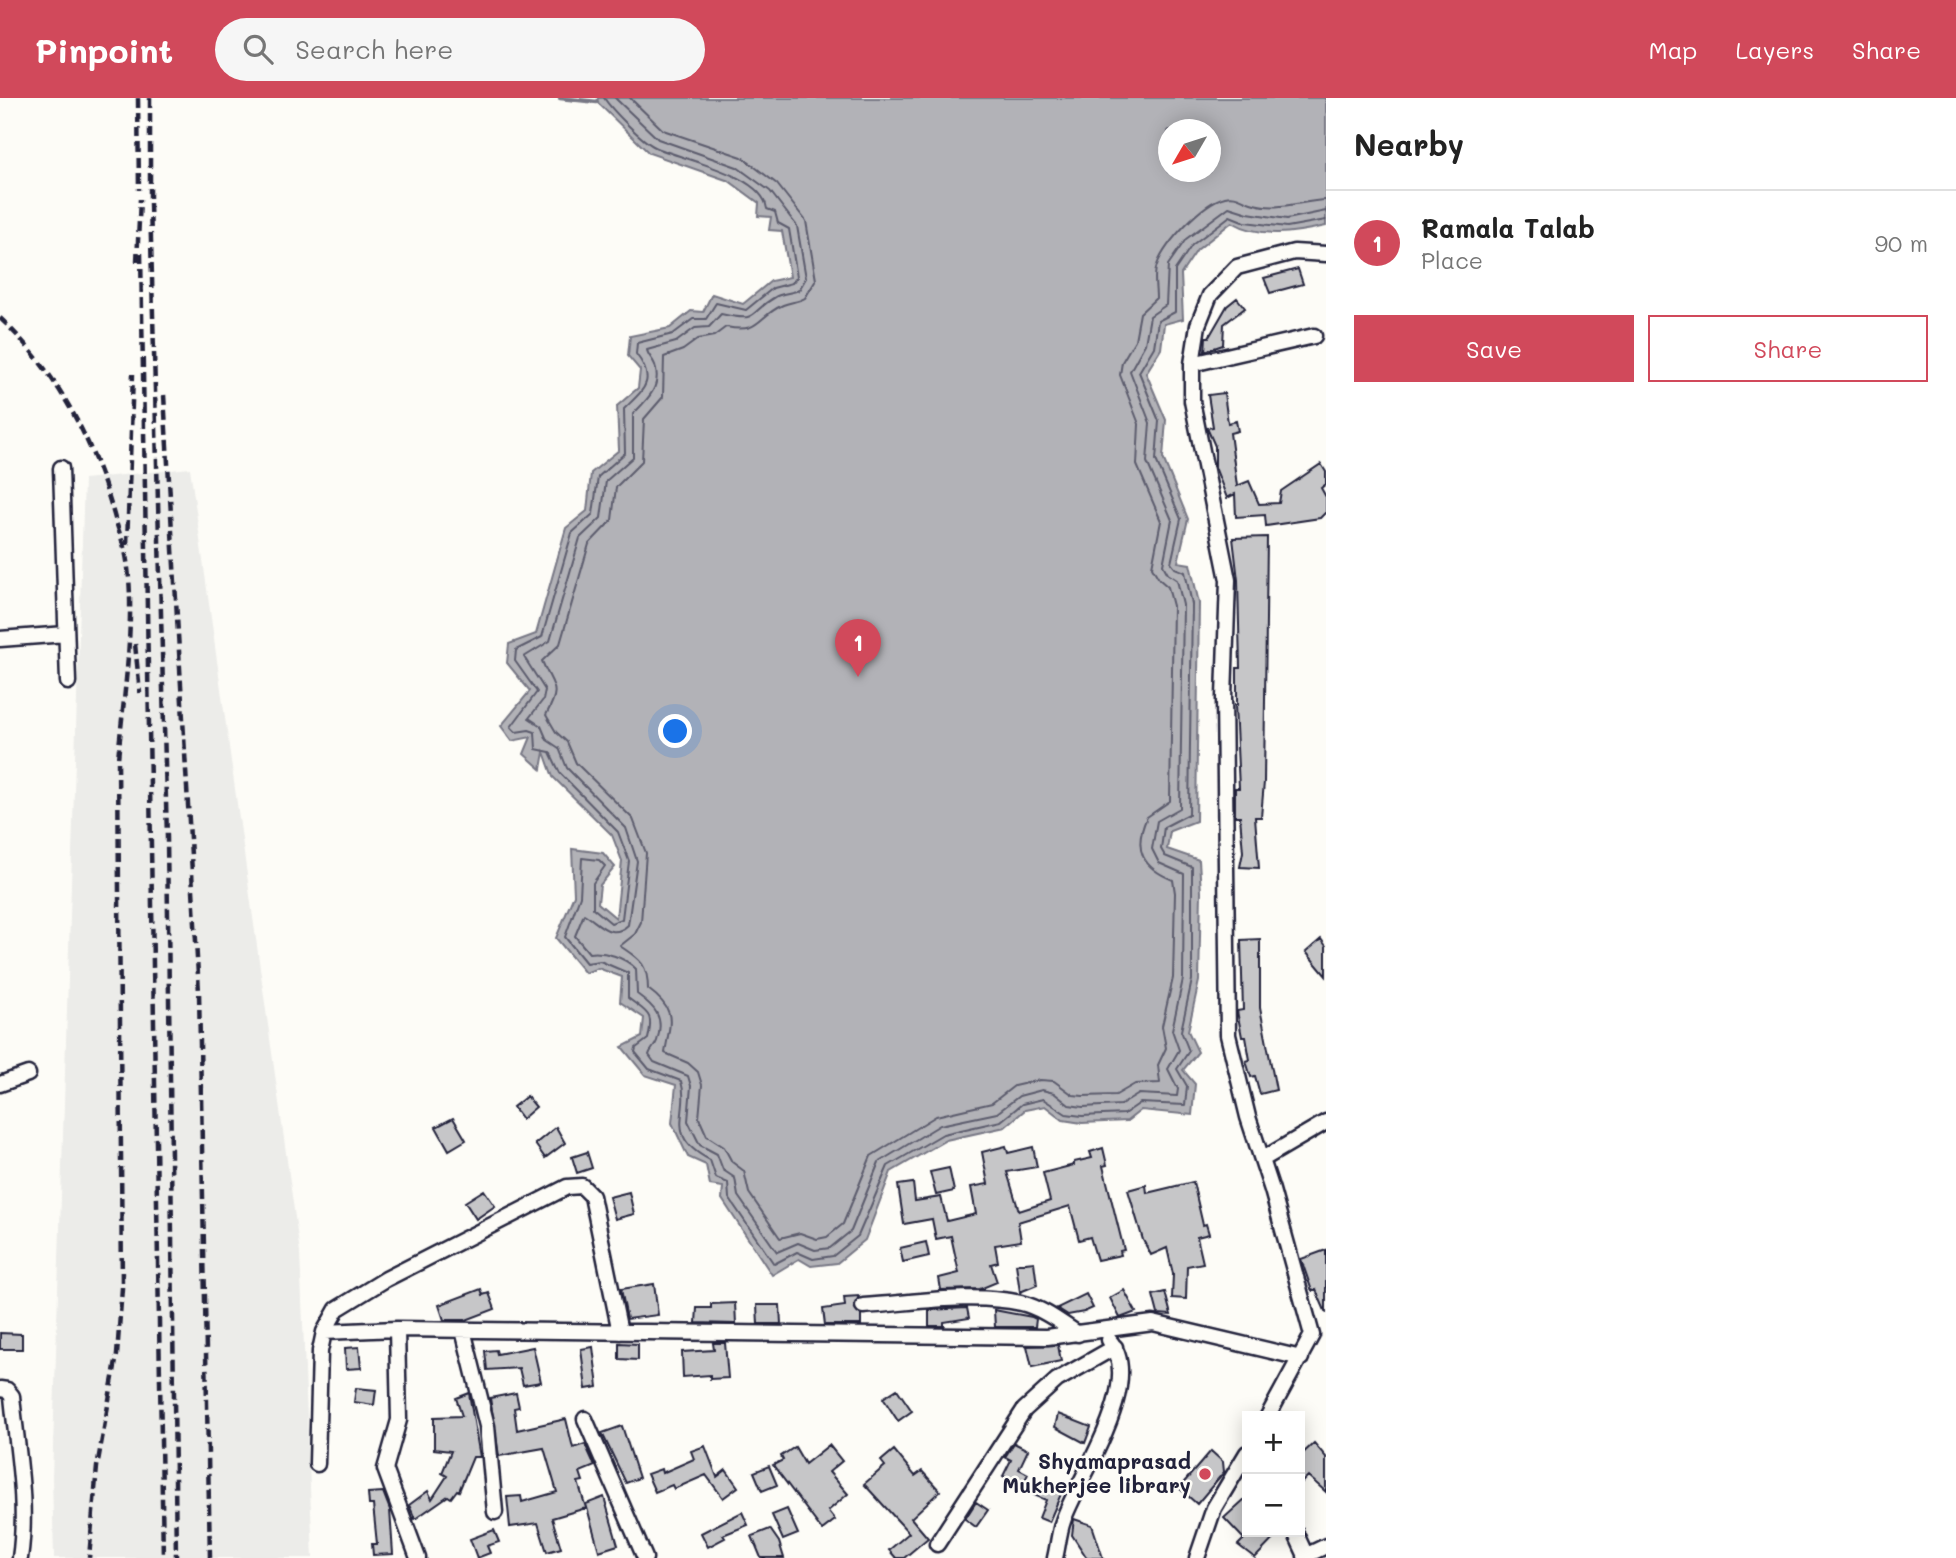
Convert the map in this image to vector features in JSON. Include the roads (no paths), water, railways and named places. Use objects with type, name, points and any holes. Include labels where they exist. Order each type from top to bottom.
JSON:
[{"type":"street","points":[[1312,1335],[1263,1159],[1248,1117],[1228,1035],[1224,696],[1228,580],[1192,401],[1192,364],[1198,325],[1210,295],[1237,267],[1294,252],[1326,254]]},
{"type":"street","points":[[1192,364],[1314,336]]},
{"type":"street","points":[[61,468],[68,682]]},
{"type":"street","points":[[0,639],[66,634]]},
{"type":"street","points":[[0,1084],[28,1074]]},
{"type":"street","points":[[1263,1159],[1326,1122]]},
{"type":"street","points":[[317,1464],[320,1352],[330,1318],[347,1301],[574,1185],[582,1186],[592,1196],[620,1332]]},
{"type":"street","points":[[863,1306],[983,1300],[1021,1303],[1050,1314],[1078,1334]]},
{"type":"street","points":[[324,1332],[397,1329],[1047,1337],[1101,1332],[1153,1323],[1301,1357]]},
{"type":"street","points":[[1271,1411],[1312,1335],[1326,1326]]},
{"type":"street","points":[[397,1329],[398,1420],[385,1469],[418,1558]]},
{"type":"street","points":[[463,1330],[487,1426],[495,1512]]},
{"type":"street","points":[[1055,1558],[1062,1521],[1109,1427],[1120,1377],[1115,1347],[1101,1332]]},
{"type":"street","points":[[937,1544],[1024,1410],[1057,1380],[1115,1347]]},
{"type":"street","points":[[0,1389],[7,1390],[12,1396],[21,1461],[23,1539],[20,1558]]},
{"type":"street","points":[[585,1419],[645,1558]]},
{"type":"street","points":[[1197,1558],[1214,1508],[1242,1467]]},
{"type":"street","points":[[1299,1537],[1306,1557],[1326,1546]]},
{"type":"street","points":[[1058,1542],[1069,1558]]},
{"type":"water","points":[[598,98],[1326,98],[1326,226],[1302,231],[1266,233],[1232,222],[1197,250],[1181,274],[1183,319],[1164,324],[1161,349],[1146,373],[1166,420],[1163,458],[1188,519],[1178,562],[1190,564],[1199,603],[1196,821],[1170,831],[1167,849],[1199,860],[1199,981],[1188,1031],[1198,1052],[1183,1070],[1195,1084],[1192,1115],[1141,1110],[1127,1121],[1082,1123],[1063,1120],[1045,1106],[1025,1110],[1005,1127],[946,1140],[891,1172],[865,1240],[837,1263],[811,1266],[799,1259],[772,1275],[722,1199],[723,1187],[710,1185],[706,1165],[688,1157],[672,1123],[676,1085],[645,1075],[622,1047],[642,1037],[644,1018],[620,1002],[622,977],[598,968],[585,973],[556,938],[574,895],[572,849],[603,853],[615,867],[600,885],[598,903],[616,918],[622,861],[612,835],[553,777],[544,752],[541,769],[524,754],[531,737],[512,741],[501,726],[530,691],[507,663],[509,644],[536,634],[566,528],[587,511],[591,473],[619,450],[617,406],[638,388],[640,370],[628,356],[630,336],[670,328],[691,311],[703,312],[712,294],[743,304],[771,281],[790,277],[782,231],[769,230],[771,217],[758,216],[759,203],[729,181],[649,153],[597,102]]},
{"type":"waterway","points":[[560,98],[597,102]]},
{"type":"railway","points":[[138,98],[139,190]]},
{"type":"railway","points":[[150,98],[150,203],[167,838],[176,1558]]},
{"type":"railway","points":[[137,262],[140,199]]},
{"type":"railway","points":[[141,253],[163,1558]]},
{"type":"railway","points":[[0,318],[56,384],[84,434],[123,544],[129,583],[128,660],[118,759],[122,1288],[117,1355],[97,1467],[89,1558]]},
{"type":"railway","points":[[127,545],[133,374]]},
{"type":"railway","points":[[164,395],[199,992],[210,1558]]},
{"type":"railway","points":[[135,644],[140,693]]},
{"type":"place","name":"Ramala Talab","points":[[858,677]]},
{"type":"place","name":"Shyamaprasad Mukherjee library","points":[[1205,1474]]}]
